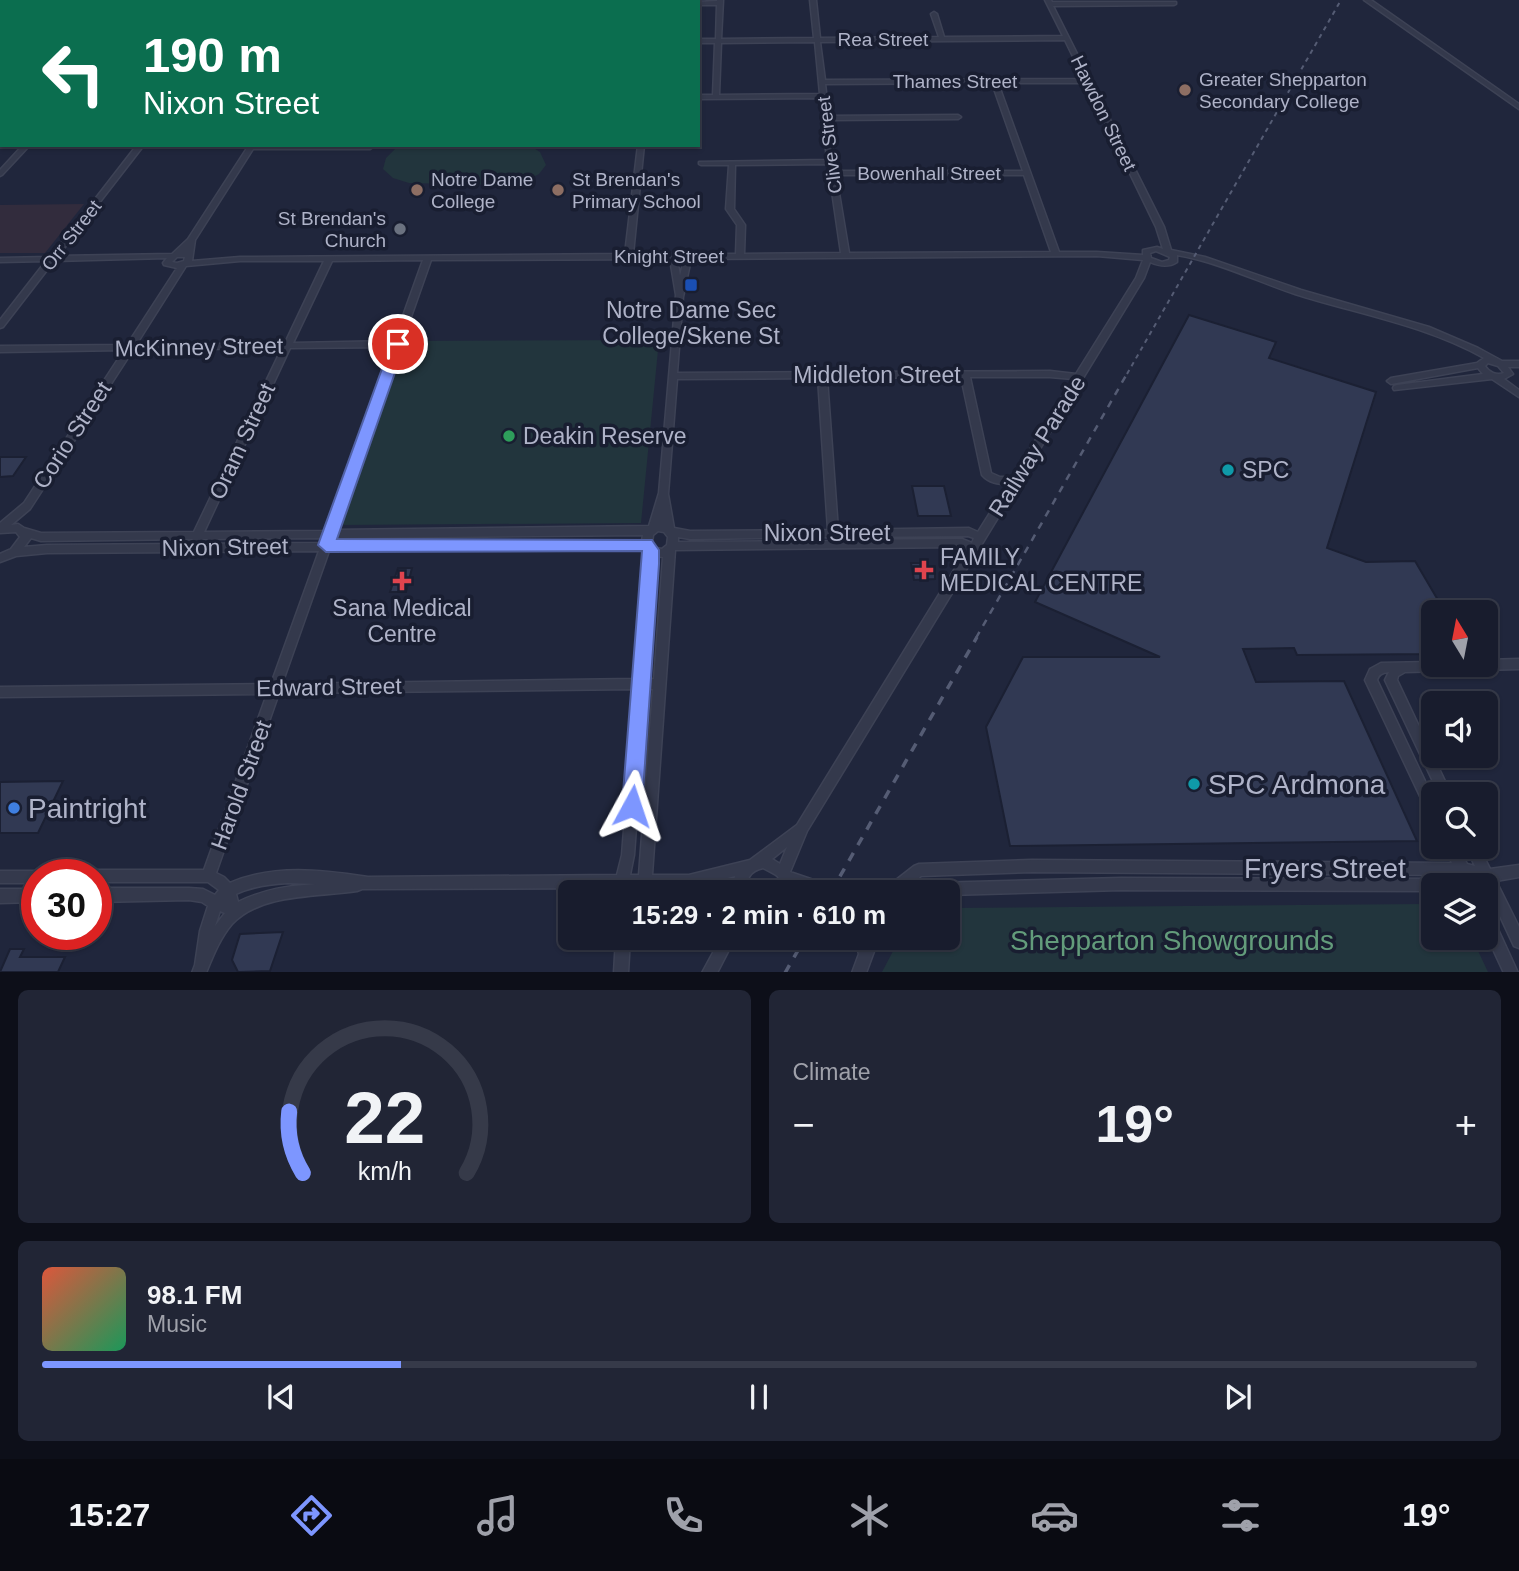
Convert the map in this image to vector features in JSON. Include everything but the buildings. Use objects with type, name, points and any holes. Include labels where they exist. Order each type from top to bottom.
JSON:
[{"type":"street","name":"Clive Street","points":[[813,0],[842,255]]},
{"type":"street","points":[[1367,0],[1519,107]]},
{"type":"street","points":[[700,3],[720,2],[716,97]]},
{"type":"street","points":[[1049,2],[1173,2]]},
{"type":"street","name":"Hawdon Street","points":[[1049,2],[1160,227],[1170,257]]},
{"type":"street","points":[[934,14],[942,39]]},
{"type":"street","name":"Rea Street","points":[[700,40],[1067,38]]},
{"type":"street","name":"Thames Street","points":[[821,82],[1089,80]]},
{"type":"street","points":[[994,81],[1056,254]]},
{"type":"street","points":[[700,97],[823,96]]},
{"type":"street","points":[[825,118],[958,117]]},
{"type":"street","points":[[0,174],[25,147]]},
{"type":"street","name":"Orr Street","points":[[0,325],[139,147]]},
{"type":"street","name":"Corio Street","points":[[163,293],[171,260],[191,240],[250,147]]},
{"type":"street","points":[[629,257],[641,147]]},
{"type":"street","points":[[701,163],[831,162]]},
{"type":"street","points":[[732,163],[730,209],[741,225],[740,256]]},
{"type":"street","name":"Bowenhall Street","points":[[832,173],[1026,173]]},
{"type":"street","points":[[1148,254],[1160,238],[1160,227]]},
{"type":"street","name":"Corio Street","points":[[0,530],[27,506],[163,293],[187,260],[191,240]]},
{"type":"street","points":[[1148,254],[1158,264],[1170,257]]},
{"type":"street","points":[[1148,254],[1213,264],[1464,342],[1500,363],[1519,392]]},
{"type":"street","name":"Knight Street","points":[[171,260],[1148,254]]},
{"type":"street","name":"Railway Parade","points":[[785,874],[802,827],[1140,278],[1148,254]]},
{"type":"street","points":[[673,256],[679,297]]},
{"type":"street","points":[[626,880],[642,683],[648,547],[646,537],[652,531],[664,494],[679,297],[688,256]]},
{"type":"street","points":[[1140,278],[1170,257]]},
{"type":"street","name":"Oram Street","points":[[192,548],[329,258]]},
{"type":"street","name":"Harold Street","points":[[208,876],[428,258]]},
{"type":"street","points":[[0,260],[171,260]]},
{"type":"street","points":[[1429,329],[1468,349],[1493,376],[1519,392]]},
{"type":"street","name":"McKinney Street","points":[[0,349],[398,344]]},
{"type":"street","points":[[1519,364],[1490,360],[1394,385],[1509,375],[1519,371]]},
{"type":"street","points":[[965,374],[987,475],[999,481],[1016,480]]},
{"type":"street","name":"Middleton Street","points":[[675,376],[1059,374],[1079,377]]},
{"type":"street","points":[[822,375],[834,538]]},
{"type":"street","points":[[645,880],[671,547],[676,539],[671,531],[664,494]]},
{"type":"street","name":"Corio Street","points":[[6,557],[25,542],[27,506]]},
{"type":"street","name":"Nixon Street","points":[[0,530],[12,528],[41,537],[198,535],[648,547],[969,532],[981,537]]},
{"type":"street","name":"Nixon Street","points":[[6,557],[47,549],[192,548],[328,540],[652,531],[962,544],[974,548]]},
{"type":"street","points":[[1421,786],[1371,680],[1374,673],[1381,668],[1519,664]]},
{"type":"street","points":[[1403,668],[1394,673],[1391,680],[1439,782]]},
{"type":"street","name":"Edward Street","points":[[0,692],[659,684]]},
{"type":"street","name":"Railway Parade","points":[[754,864],[802,827]]},
{"type":"street","points":[[1457,859],[1464,873]]},
{"type":"street","points":[[692,880],[754,864],[772,863],[785,874],[800,880]]},
{"type":"street","points":[[740,880],[754,864]]},
{"type":"street","name":"Fryers Street","points":[[907,880],[919,870],[1032,866],[1462,869],[1476,873]]},
{"type":"street","points":[[1498,874],[1519,871]]},
{"type":"street","points":[[785,874],[785,880]]},
{"type":"street","points":[[170,894],[176,875]]},
{"type":"street","points":[[112,876],[208,876],[223,884],[229,891],[234,911]]},
{"type":"street","points":[[1,879],[21,878]]},
{"type":"street","points":[[200,968],[205,940],[217,902],[240,885],[266,879],[331,878],[368,883],[558,884]]},
{"type":"street","points":[[200,968],[234,911],[269,894],[329,890],[368,883]]},
{"type":"street","name":"Fryers Street","points":[[960,888],[1121,884],[1421,885]]},
{"type":"street","points":[[0,896],[21,895]]},
{"type":"street","points":[[112,895],[203,896],[234,911]]},
{"type":"street","points":[[1498,900],[1519,941]]},
{"type":"street","points":[[1498,944],[1511,972]]},
{"type":"street","points":[[621,972],[622,950]]},
{"type":"street","points":[[709,972],[723,950]]},
{"type":"street","points":[[859,972],[866,950]]},
{"type":"shaded area","points":[[84,204],[45,253],[0,253],[0,205]]},
{"type":"green space","points":[[397,147],[532,147],[540,152],[546,165],[539,174],[525,181],[497,185],[409,183],[393,178],[383,169],[386,158]]},
{"type":"green space","name":"Deakin Reserve","points":[[659,340],[641,523],[339,525],[408,341]]},
{"type":"green space","name":"Shepparton Showgrounds","points":[[1421,904],[1421,950],[1478,950],[1488,972],[882,972],[894,950],[960,950],[960,908]]},
{"type":"railway","points":[[1127,374],[1341,0]]},
{"type":"railway","points":[[976,638],[1128,372]]},
{"type":"railway","points":[[838,880],[977,637]]},
{"type":"railway","points":[[786,972],[798,950]]},
{"type":"place","name":"Greater Shepparton Secondary College","points":[[1185,90]]},
{"type":"place","name":"Notre Dame College","points":[[417,190]]},
{"type":"place","name":"St Brendan's Primary School","points":[[558,190]]},
{"type":"place","name":"St Brendan's Church","points":[[400,229]]},
{"type":"place","name":"Notre Dame Sec College/Skene St","points":[[691,285]]},
{"type":"place","name":"Deakin Reserve","points":[[509,436]]},
{"type":"place","name":"SPC","points":[[1228,470]]},
{"type":"place","name":"FAMILY MEDICAL CENTRE","points":[[924,570]]},
{"type":"place","name":"Sana Medical Centre","points":[[402,581]]},
{"type":"place","name":"SPC Ardmona","points":[[1194,784]]},
{"type":"place","name":"Paintright","points":[[14,808]]},
{"type":"route","points":[[398,344],[326,545],[646,545],[651,550],[632,806]]}]
